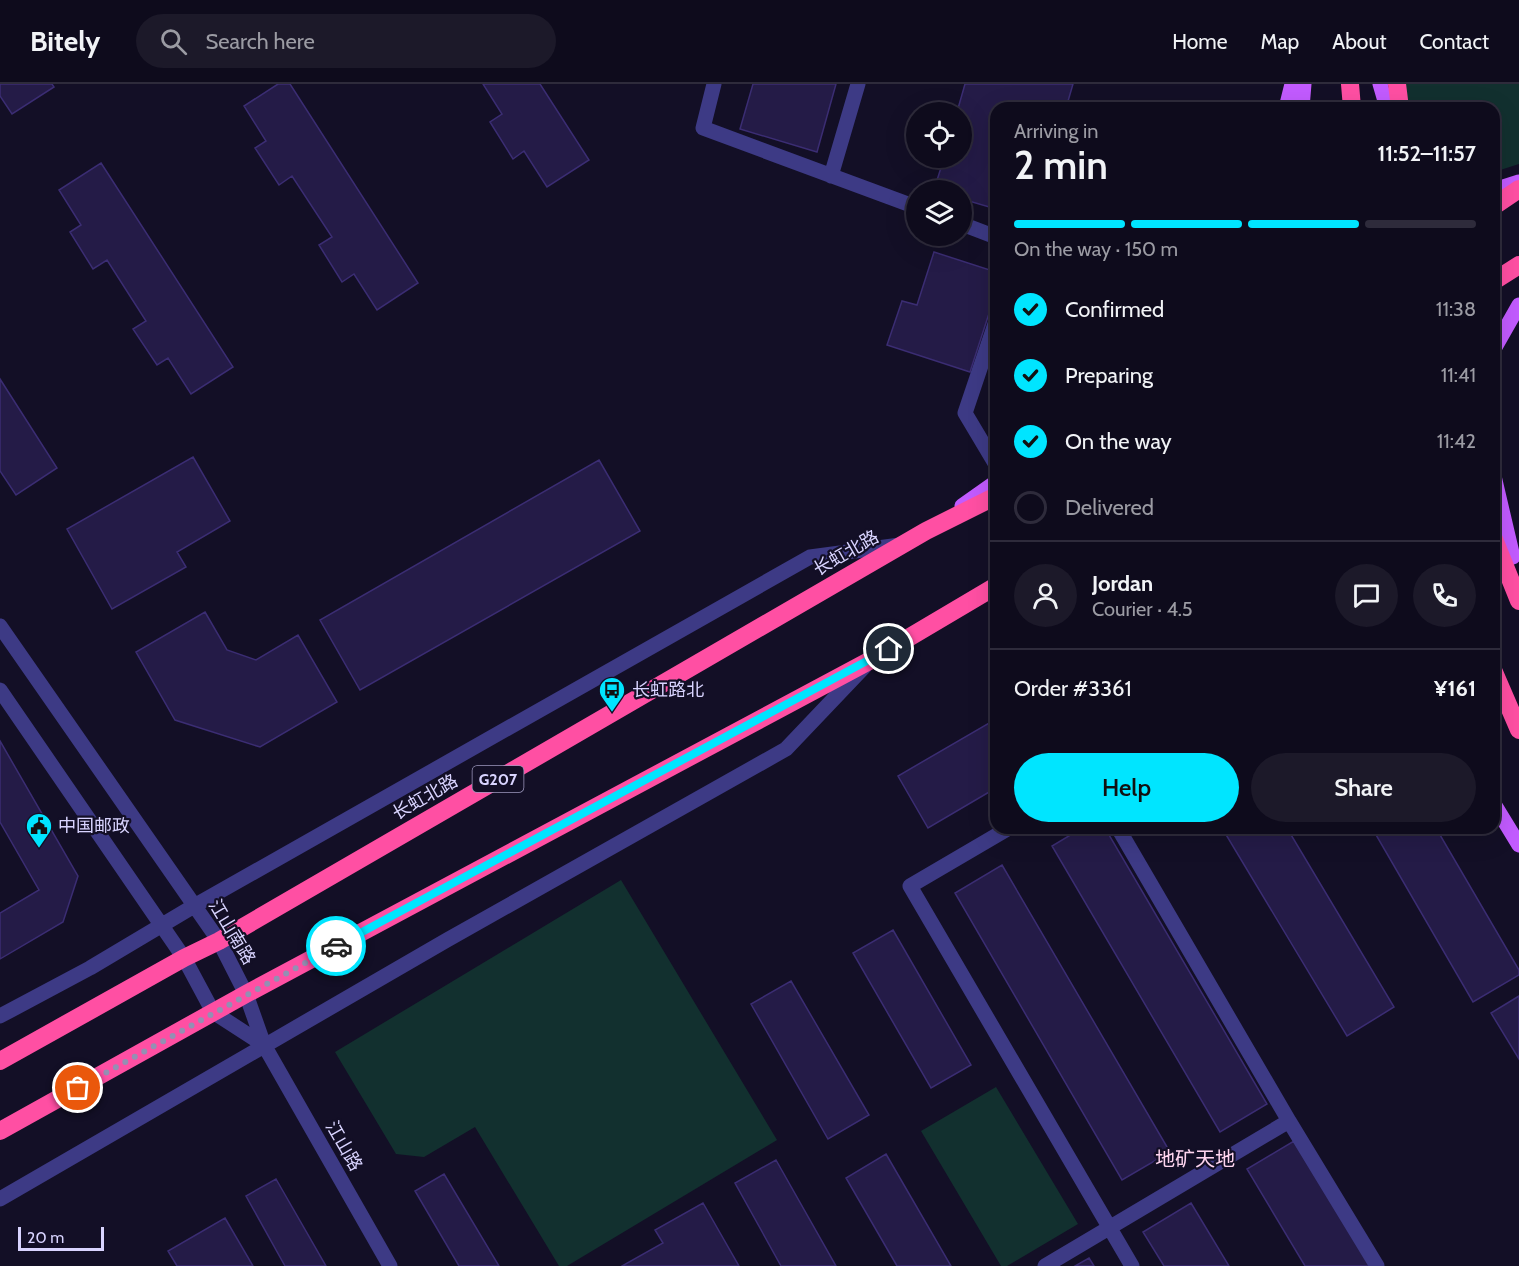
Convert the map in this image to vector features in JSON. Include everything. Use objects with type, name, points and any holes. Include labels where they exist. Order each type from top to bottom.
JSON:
[{"type":"highway","points":[[1350,84],[1352,102]]},
{"type":"highway","points":[[1396,84],[1399,102]]},
{"type":"highway","points":[[1500,202],[1519,189]]},
{"type":"highway","points":[[1500,277],[1519,265]]},
{"type":"highway","name":"长虹北路","points":[[0,1061],[184,957],[219,940],[903,544],[990,499]]},
{"type":"highway","points":[[1500,554],[1519,601]]},
{"type":"highway","points":[[0,1131],[246,994],[871,660],[990,590]]},
{"type":"highway","points":[[1500,686],[1519,730]]},
{"type":"main road","points":[[1288,102],[1292,84]]},
{"type":"main road","points":[[1302,102],[1304,84]]},
{"type":"main road","points":[[1378,84],[1380,102]]},
{"type":"main road","points":[[1378,84],[1385,102]]},
{"type":"main road","points":[[1500,188],[1519,182]]},
{"type":"main road","points":[[1500,338],[1519,305]]},
{"type":"main road","points":[[926,531],[990,486]]},
{"type":"main road","points":[[1500,499],[1516,562]]},
{"type":"main road","points":[[1500,526],[1516,562]]},
{"type":"main road","points":[[1500,814],[1519,845]]},
{"type":"street","points":[[714,84],[704,128],[906,203]]},
{"type":"street","points":[[831,176],[858,84]]},
{"type":"street","points":[[972,228],[990,235]]},
{"type":"street","points":[[990,339],[965,413],[990,455]]},
{"type":"street","points":[[0,1016],[90,968],[162,924],[810,557],[903,544]]},
{"type":"street","name":"江山南路","points":[[0,626],[219,940],[246,994],[264,1045]]},
{"type":"street","points":[[0,1199],[264,1045],[786,749],[871,660]]},
{"type":"street","points":[[0,690],[184,957],[213,1012],[264,1045]]},
{"type":"street","points":[[999,834],[910,886],[1132,1266]]},
{"type":"street","points":[[1122,834],[1289,1121],[1377,1266]]},
{"type":"street","name":"江山路","points":[[264,1045],[390,1266]]},
{"type":"street","points":[[1045,1266],[1289,1121]]},
{"type":"green space","points":[[1394,84],[1519,84],[1519,164],[1500,170],[1500,102],[1400,102]]},
{"type":"green space","points":[[621,880],[777,1140],[567,1266],[559,1266],[475,1127],[424,1157],[396,1154],[335,1052]]},
{"type":"green space","points":[[996,1087],[1078,1224],[1007,1266],[1001,1266],[921,1131]]},
{"type":"building","points":[[0,84],[52,84],[54,87],[12,114],[0,96]]},
{"type":"building","points":[[278,84],[290,84],[418,283],[377,310],[354,274],[342,282],[319,245],[332,237],[292,176],[279,185],[255,148],[266,141],[244,106]]},
{"type":"building","points":[[483,84],[540,84],[589,160],[547,187],[524,151],[513,159],[490,122],[502,114]]},
{"type":"building","points":[[753,84],[836,84],[817,152],[740,129]]},
{"type":"building","points":[[965,84],[1073,84],[1068,102],[990,102],[990,207],[972,202],[972,180],[937,180],[941,168],[972,168],[972,102],[960,102]]},
{"type":"building","points":[[101,163],[233,367],[191,394],[168,358],[157,365],[133,329],[146,321],[107,260],[93,269],[70,232],[81,225],[59,190]]},
{"type":"building","points":[[934,252],[990,270],[990,310],[970,372],[887,345],[902,301],[917,305]]},
{"type":"building","points":[[0,379],[57,468],[16,495],[0,471]]},
{"type":"building","points":[[193,457],[230,521],[177,552],[186,567],[112,609],[67,529]]},
{"type":"building","points":[[599,460],[640,531],[360,690],[320,620]]},
{"type":"building","points":[[205,612],[227,650],[256,660],[298,635],[337,702],[260,747],[175,720],[136,652]]},
{"type":"building","points":[[990,722],[990,792],[928,828],[898,776]]},
{"type":"building","name":"中国邮政","points":[[0,741],[78,876],[63,922],[0,959],[0,913],[39,890],[0,822]]},
{"type":"building","points":[[1072,834],[1109,834],[1267,1104],[1220,1132],[1052,846]]},
{"type":"building","points":[[1226,834],[1291,834],[1394,1007],[1347,1036]]},
{"type":"building","points":[[1375,834],[1440,834],[1519,970],[1519,975],[1473,1002]]},
{"type":"building","points":[[1002,865],[1170,1152],[1122,1180],[955,893]]},
{"type":"building","points":[[893,930],[971,1065],[931,1088],[853,953]]},
{"type":"building","points":[[791,981],[869,1115],[828,1139],[751,1004]]},
{"type":"building","points":[[1519,996],[1519,1059],[1491,1013]]},
{"type":"building","points":[[1294,1141],[1370,1266],[1305,1266],[1247,1169]]},
{"type":"building","points":[[886,1154],[951,1266],[897,1266],[846,1178]]},
{"type":"building","points":[[776,1160],[836,1266],[781,1266],[735,1183]]},
{"type":"building","points":[[444,1174],[499,1266],[459,1266],[415,1191]]},
{"type":"building","points":[[276,1179],[326,1266],[285,1266],[246,1196]]},
{"type":"building","points":[[703,1203],[739,1266],[622,1266],[663,1243],[655,1230]]},
{"type":"building","points":[[1191,1203],[1229,1266],[1164,1266],[1143,1232]]},
{"type":"building","points":[[225,1218],[253,1266],[177,1266],[168,1251]]},
{"type":"building","points":[[1089,1258],[1094,1266],[1075,1266]]},
{"type":"way so far","points":[[78,1088],[336,946]]},
{"type":"place","name":"长虹路北","points":[[612,713]]},
{"type":"place","name":"中国邮政","points":[[39,849]]},
{"type":"district","name":"地矿天地","points":[[1195,1159]]},
{"type":"route","points":[[336,946],[889,649]]}]
